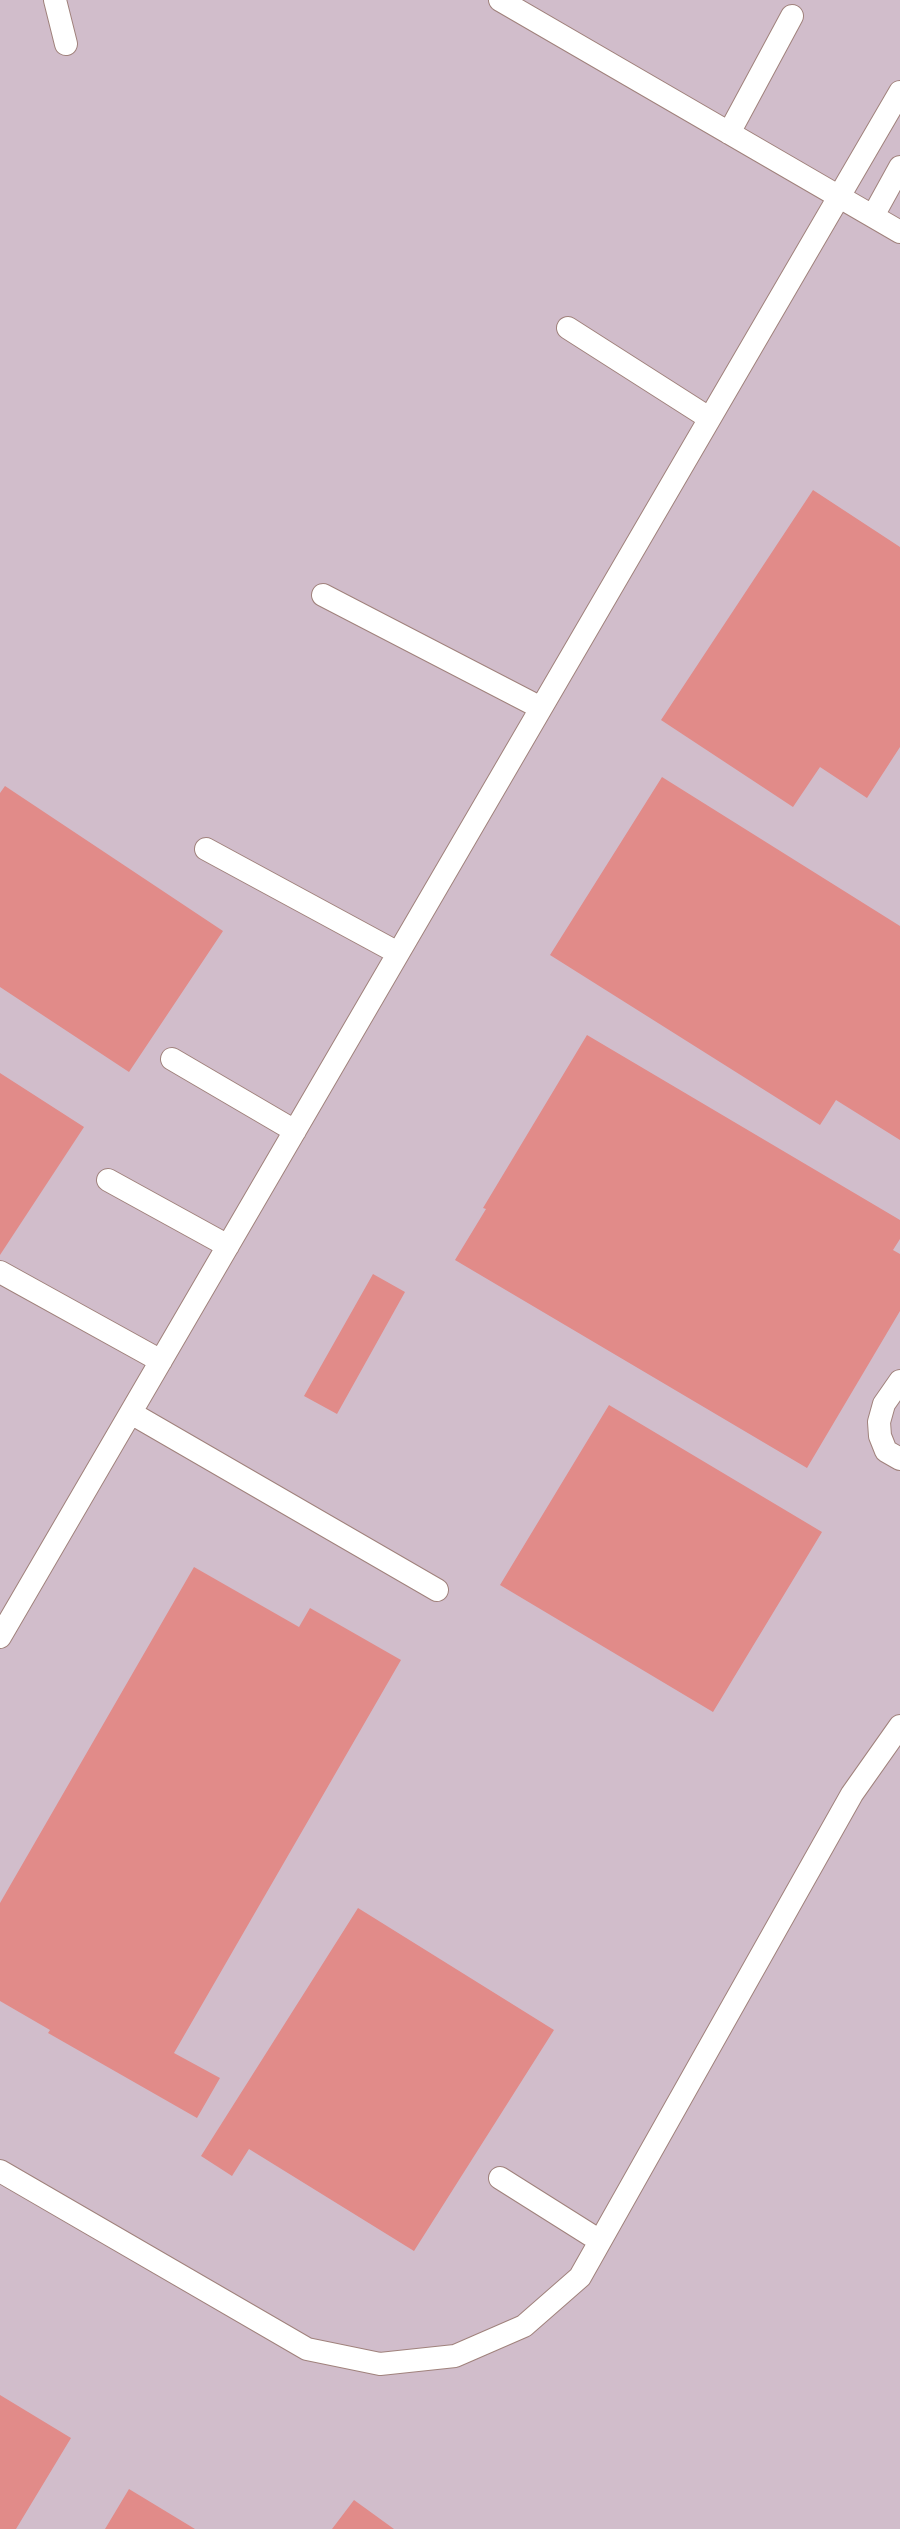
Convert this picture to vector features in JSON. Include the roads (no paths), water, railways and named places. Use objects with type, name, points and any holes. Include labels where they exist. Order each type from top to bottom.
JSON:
[{"type":"lane","points":[[55,0],[66,44]]},
{"type":"lane","points":[[500,0],[900,232]]},
{"type":"lane","points":[[729,133],[792,16]]},
{"type":"lane","points":[[0,1637],[900,92]]},
{"type":"lane","points":[[873,216],[900,168]]},
{"type":"lane","points":[[568,328],[710,418]]},
{"type":"lane","points":[[324,595],[541,708]]},
{"type":"lane","points":[[206,849],[398,953]]},
{"type":"lane","points":[[172,1059],[295,1131]]},
{"type":"lane","points":[[108,1180],[228,1246]]},
{"type":"lane","points":[[0,1272],[161,1361]]},
{"type":"lane","points":[[900,1381],[884,1404],[879,1422],[880,1436],[886,1451],[900,1459]]},
{"type":"lane","points":[[131,1413],[437,1590]]},
{"type":"lane","points":[[0,2172],[307,2349],[380,2364],[455,2356],[524,2326],[580,2277],[852,1794],[900,1726]]},
{"type":"lane","points":[[500,2178],[600,2241]]}]
